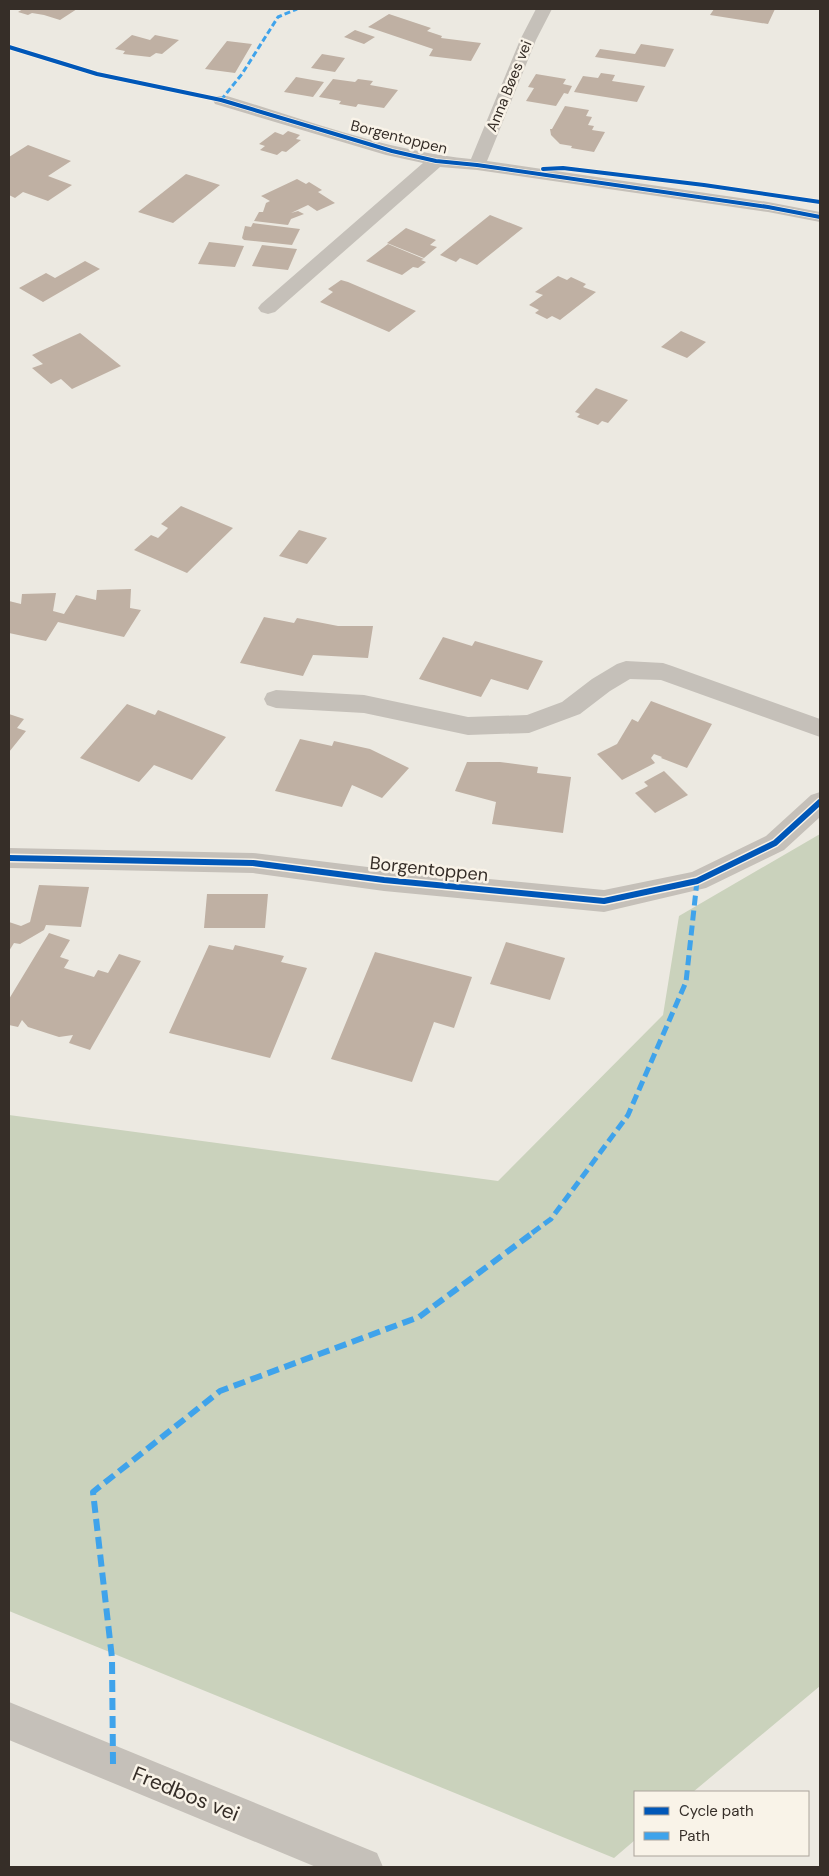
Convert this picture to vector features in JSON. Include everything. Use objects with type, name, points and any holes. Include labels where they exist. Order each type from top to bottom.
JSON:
[{"type":"street","name":"Anna Bøes vei","points":[[477,165],[528,40],[544,9]]},
{"type":"street","name":"Borgentoppen","points":[[221,100],[392,151],[436,161],[477,165],[820,216]]},
{"type":"street","name":"Borgentoppen","points":[[268,308],[436,161]]},
{"type":"street","points":[[276,699],[364,704],[468,726],[529,724],[571,708],[601,685],[626,670],[663,672],[820,728]]},
{"type":"street","name":"Borgentoppen","points":[[9,858],[254,863],[384,880],[604,901],[697,881],[775,843],[820,802]]},
{"type":"street","name":"Fredbos vei","points":[[9,1721],[363,1867]]},
{"type":"green space","points":[[820,834],[820,1686],[694,1791],[634,1791],[634,1841],[614,1858],[9,1611],[9,1115],[498,1181],[663,1015],[679,916]]},
{"type":"building","points":[[23,9],[77,9],[60,20],[44,15],[32,13],[28,15],[18,12]]},
{"type":"building","points":[[714,9],[775,9],[768,24],[710,15]]},
{"type":"building","points":[[389,14],[431,28],[427,31],[442,36],[441,38],[481,43],[471,61],[429,56],[433,49],[368,27]]},
{"type":"building","points":[[355,30],[375,37],[364,44],[344,37]]},
{"type":"building","points":[[132,35],[150,40],[155,35],[179,40],[162,54],[156,53],[150,57],[123,54],[125,51],[115,49]]},
{"type":"building","points":[[227,41],[252,44],[235,73],[205,69]]},
{"type":"building","points":[[641,44],[674,49],[665,67],[595,57],[600,49],[635,54]]},
{"type":"building","points":[[322,54],[345,58],[335,72],[311,68]]},
{"type":"building","points":[[601,73],[615,75],[612,81],[645,86],[637,102],[574,92],[583,76],[598,78]]},
{"type":"building","points":[[536,74],[566,79],[563,84],[572,86],[568,94],[564,93],[556,106],[526,101],[534,88],[528,87]]},
{"type":"building","points":[[296,77],[324,82],[313,97],[284,92]]},
{"type":"building","points":[[333,79],[355,82],[358,79],[373,81],[370,85],[398,90],[384,108],[358,104],[356,107],[339,104],[341,101],[319,97]]},
{"type":"building","points":[[565,106],[589,110],[586,116],[592,117],[588,125],[594,126],[592,130],[605,132],[594,152],[560,144],[551,135],[550,129],[552,129]]},
{"type":"building","points":[[288,131],[300,135],[296,139],[301,140],[286,152],[282,151],[277,155],[260,150],[265,146],[259,144],[275,132],[283,135]]},
{"type":"building","points":[[28,145],[71,161],[48,176],[72,185],[48,201],[23,192],[15,198],[9,195],[9,157]]},
{"type":"building","points":[[186,174],[220,185],[173,223],[138,212]]},
{"type":"building","points":[[297,179],[306,184],[309,182],[322,190],[318,192],[335,203],[317,211],[308,205],[291,213],[298,211],[304,214],[291,219],[288,225],[254,221],[259,212],[263,212],[266,203],[270,201],[261,196]]},
{"type":"building","points":[[490,215],[523,228],[477,265],[460,258],[456,262],[440,255]]},
{"type":"building","points":[[253,223],[300,229],[292,245],[244,240],[242,238],[245,226],[251,227]]},
{"type":"building","points":[[406,228],[436,240],[430,245],[437,247],[424,258],[387,243]]},
{"type":"building","points":[[209,242],[244,246],[235,267],[198,264]]},
{"type":"building","points":[[388,244],[424,259],[421,260],[426,262],[418,268],[413,267],[402,275],[366,261]]},
{"type":"building","points":[[262,245],[297,249],[288,270],[252,266]]},
{"type":"building","points":[[85,261],[100,269],[43,302],[19,288],[46,273],[55,278]]},
{"type":"building","points":[[558,276],[567,280],[571,277],[586,284],[583,287],[596,292],[560,320],[552,316],[547,319],[535,313],[539,310],[529,305],[543,295],[535,292]]},
{"type":"building","points":[[341,280],[416,311],[389,332],[320,302],[333,292],[328,289]]},
{"type":"building","points":[[681,331],[706,342],[687,358],[661,347]]},
{"type":"building","points":[[80,333],[121,366],[72,389],[61,379],[51,384],[32,368],[43,364],[32,355]]},
{"type":"building","points":[[596,388],[628,400],[608,423],[602,421],[598,425],[577,417],[580,414],[575,412]]},
{"type":"building","points":[[181,506],[233,528],[187,573],[134,550],[151,535],[158,538],[168,528],[161,524]]},
{"type":"building","points":[[299,530],[327,538],[307,564],[279,556]]},
{"type":"building","points":[[131,589],[130,608],[141,610],[124,637],[58,622],[46,641],[9,633],[9,601],[21,604],[22,594],[56,593],[53,611],[64,614],[76,595],[96,600],[97,590]]},
{"type":"building","points":[[264,617],[294,623],[297,618],[338,626],[373,626],[368,658],[313,655],[303,676],[240,663]]},
{"type":"building","points":[[443,637],[472,646],[475,641],[543,661],[528,690],[491,679],[481,697],[419,679]]},
{"type":"building","points":[[651,701],[712,724],[687,768],[654,754],[651,758],[655,763],[622,780],[597,754],[617,744],[632,719],[638,722]]},
{"type":"building","points":[[127,704],[155,715],[158,710],[226,737],[192,780],[154,765],[139,782],[80,758]]},
{"type":"building","points":[[9,714],[24,719],[17,728],[26,731],[9,752]]},
{"type":"building","points":[[300,739],[332,746],[334,741],[370,749],[409,768],[382,798],[352,785],[342,807],[275,791]]},
{"type":"building","points":[[467,762],[500,762],[538,767],[537,773],[571,777],[563,833],[492,824],[496,802],[455,791]]},
{"type":"building","points":[[664,771],[688,795],[655,813],[635,793],[648,786],[644,782]]},
{"type":"building","points":[[39,885],[89,887],[81,927],[46,925],[44,930],[20,944],[14,943],[9,951],[9,922],[21,926],[30,922]]},
{"type":"building","points":[[207,894],[268,894],[265,928],[204,928]]},
{"type":"building","points":[[49,933],[70,940],[60,957],[69,960],[64,968],[94,977],[98,970],[108,973],[119,954],[141,961],[90,1050],[69,1043],[73,1035],[59,1037],[28,1027],[22,1020],[18,1027],[9,1025],[9,999]]},
{"type":"building","points":[[506,942],[565,958],[550,1000],[490,984]]},
{"type":"building","points":[[209,945],[233,950],[235,945],[284,956],[281,962],[307,968],[270,1058],[169,1033]]},
{"type":"building","points":[[375,952],[472,977],[454,1028],[434,1022],[412,1082],[331,1059]]},
{"type":"marked path","points":[[221,100],[242,74],[278,17],[297,9]]},
{"type":"marked path","points":[[113,1764],[112,1658],[93,1492],[220,1391],[419,1317],[551,1219],[628,1115],[686,982],[697,881]]},
{"type":"cycle path","points":[[9,47],[97,74],[221,100],[392,151],[436,161],[477,165],[768,207],[820,217]]},
{"type":"cycle path","points":[[543,169],[563,168],[704,185],[820,202]]},
{"type":"cycle path","points":[[9,858],[253,863],[384,880],[604,901],[697,881],[775,843],[820,802]]}]
